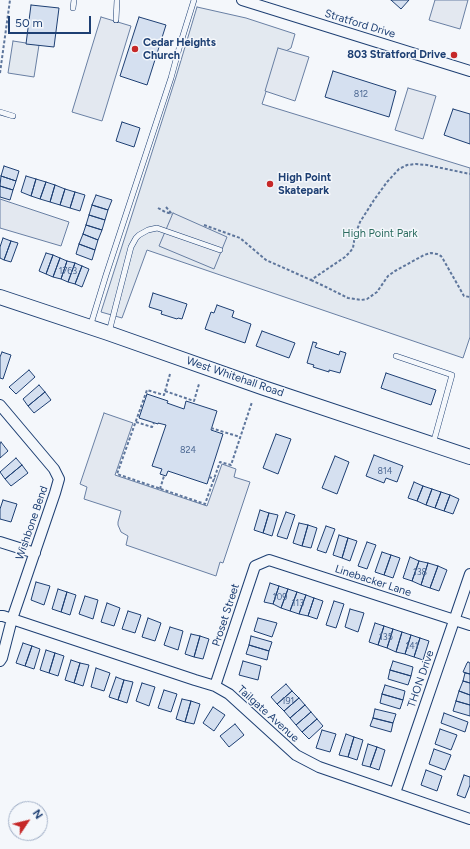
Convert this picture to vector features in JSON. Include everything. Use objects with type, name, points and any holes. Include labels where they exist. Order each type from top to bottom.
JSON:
[{"type":"main road","name":"West Whitehall Road","points":[[0,297],[470,457]]},
{"type":"street","name":"Stratford Drive","points":[[242,0],[470,71]]},
{"type":"street","name":"Wishbone Bend","points":[[0,406],[54,469],[58,479],[55,493],[35,553],[4,616],[2,658],[0,661]]},
{"type":"street","points":[[0,542],[35,553]]},
{"type":"street","name":"Linebacker Lane","points":[[269,560],[470,625]]},
{"type":"street","name":"Proset Street","points":[[215,686],[255,566],[269,560]]},
{"type":"street","name":"THON Drive","points":[[395,793],[470,574]]},
{"type":"street","name":"Tailgate Avenue","points":[[4,616],[215,686],[229,694],[296,755],[319,766],[470,819]]},
{"type":"lane","points":[[73,8],[74,0]]},
{"type":"lane","points":[[116,20],[117,0]]},
{"type":"lane","points":[[90,327],[171,78],[194,0]]},
{"type":"lane","points":[[0,112],[13,116]]},
{"type":"lane","points":[[108,333],[131,247],[139,235],[148,230],[157,228],[220,250]]},
{"type":"lane","points":[[396,356],[452,375],[433,445]]},
{"type":"path","points":[[0,74],[10,0]]},
{"type":"path","points":[[310,280],[350,252],[360,222],[386,182],[399,170],[407,165],[419,164],[470,174]]},
{"type":"path","points":[[158,208],[172,214],[166,207]]},
{"type":"path","points":[[204,225],[240,238],[266,260],[348,298],[361,300],[367,299],[377,292],[388,276],[395,271],[417,258],[431,253],[437,254],[443,259],[464,296],[467,298],[470,297]]},
{"type":"path","points":[[170,374],[164,395],[147,390],[117,474],[205,504],[220,462],[231,465],[252,402]]},
{"type":"path","points":[[165,390],[194,400],[199,384]]},
{"type":"path","points":[[136,422],[152,427],[154,423]]},
{"type":"path","points":[[211,428],[240,437]]},
{"type":"path","points":[[160,489],[164,476]]},
{"type":"path","points":[[209,477],[214,479]]},
{"type":"green space","name":"High Point Park","points":[[197,7],[246,18],[295,34],[291,48],[286,51],[280,49],[262,104],[470,168],[470,337],[463,358],[147,250],[122,318],[101,312]]},
{"type":"green space","points":[[13,41],[39,45],[34,77],[8,73]]},
{"type":"shaded area","points":[[435,0],[468,0],[460,29],[429,20]]},
{"type":"shaded area","points":[[101,17],[131,26],[102,121],[72,112]]},
{"type":"shaded area","points":[[278,48],[309,57],[295,101],[265,91]]},
{"type":"shaded area","points":[[408,88],[436,96],[423,139],[395,130]]},
{"type":"shaded area","points":[[0,199],[69,222],[61,246],[0,228]]},
{"type":"shaded area","points":[[173,213],[227,237],[214,269],[159,246]]},
{"type":"shaded area","points":[[104,413],[133,423],[115,475],[207,506],[222,464],[236,469],[234,477],[250,482],[223,563],[220,562],[216,576],[126,545],[128,536],[121,532],[118,525],[121,511],[84,499],[87,487],[80,484]]},
{"type":"building","points":[[391,0],[409,0],[401,9]]},
{"type":"building","points":[[31,5],[59,8],[54,47],[26,44]]},
{"type":"building","points":[[139,17],[166,25],[147,85],[120,76]]},
{"type":"building","points":[[333,71],[396,91],[389,117],[325,97]]},
{"type":"building","points":[[453,109],[470,114],[470,144],[444,135]]},
{"type":"building","points":[[122,122],[140,128],[134,147],[116,141]]},
{"type":"building","points":[[4,166],[19,171],[16,181],[1,176]]},
{"type":"building","points":[[1,176],[16,181],[13,190],[0,186]]},
{"type":"building","points":[[26,176],[36,179],[31,196],[21,192]]},
{"type":"building","points":[[36,179],[46,182],[40,199],[31,196]]},
{"type":"building","points":[[46,182],[55,185],[50,202],[40,199]]},
{"type":"building","points":[[55,185],[65,189],[60,205],[50,202]]},
{"type":"building","points":[[0,186],[13,190],[10,200],[0,197]]},
{"type":"building","points":[[65,189],[75,192],[70,208],[60,205]]},
{"type":"building","points":[[75,192],[85,195],[80,211],[70,208]]},
{"type":"building","points":[[96,195],[112,200],[108,210],[92,205]]},
{"type":"building","points":[[92,205],[108,210],[105,220],[89,215]]},
{"type":"building","points":[[89,215],[105,220],[102,230],[86,225]]},
{"type":"building","points":[[86,225],[102,230],[98,240],[83,234]]},
{"type":"building","points":[[83,234],[98,240],[95,250],[79,244]]},
{"type":"building","points":[[3,238],[11,241],[4,260],[0,258],[0,247]]},
{"type":"building","points":[[11,241],[18,243],[11,262],[4,260]]},
{"type":"building","points":[[79,244],[95,250],[92,260],[76,254]]},
{"type":"building","points":[[46,253],[53,255],[46,274],[39,271]]},
{"type":"building","points":[[53,255],[60,258],[53,277],[46,274]]},
{"type":"building","points":[[60,258],[67,261],[61,279],[53,277]]},
{"type":"building","points":[[67,261],[75,263],[68,282],[61,279]]},
{"type":"building","points":[[75,263],[82,266],[75,284],[68,282]]},
{"type":"building","points":[[82,266],[89,269],[82,287],[75,284]]},
{"type":"building","points":[[153,293],[187,304],[182,319],[161,314],[162,311],[149,307]]},
{"type":"building","points":[[217,305],[234,311],[232,317],[251,324],[245,343],[205,329],[211,312],[214,313]]},
{"type":"building","points":[[262,331],[295,343],[289,358],[256,346]]},
{"type":"building","points":[[313,342],[317,343],[315,347],[339,355],[340,351],[346,353],[340,373],[329,370],[329,372],[313,367],[314,365],[307,363]]},
{"type":"building","points":[[2,352],[11,355],[3,379],[0,378],[0,357]]},
{"type":"building","points":[[29,370],[35,377],[16,394],[9,387]]},
{"type":"building","points":[[386,373],[436,390],[431,405],[381,388]]},
{"type":"building","points":[[39,385],[45,392],[28,406],[23,399]]},
{"type":"building","points":[[45,392],[51,400],[34,413],[28,406]]},
{"type":"building","points":[[147,394],[168,401],[167,403],[184,409],[186,401],[217,411],[211,430],[223,434],[207,484],[168,471],[166,476],[160,474],[162,469],[152,466],[166,425],[139,418]]},
{"type":"building","points":[[276,434],[291,439],[278,474],[263,468]]},
{"type":"building","points":[[1,442],[8,451],[0,458],[0,444]]},
{"type":"building","points":[[374,455],[403,466],[397,482],[386,478],[384,483],[366,476]]},
{"type":"building","points":[[335,456],[349,462],[337,494],[322,488]]},
{"type":"building","points":[[16,458],[22,465],[5,479],[0,472]]},
{"type":"building","points":[[22,465],[28,473],[11,486],[5,479]]},
{"type":"building","points":[[414,482],[423,486],[417,501],[408,498]]},
{"type":"building","points":[[423,486],[432,489],[426,505],[417,501]]},
{"type":"building","points":[[432,489],[441,492],[435,508],[426,505]]},
{"type":"building","points":[[441,492],[450,495],[444,511],[435,508]]},
{"type":"building","points":[[450,495],[459,499],[453,514],[444,511]]},
{"type":"building","points":[[3,500],[17,504],[11,522],[0,519],[0,509]]},
{"type":"building","points":[[260,510],[269,513],[263,533],[254,530]]},
{"type":"building","points":[[286,512],[295,515],[287,539],[277,536]]},
{"type":"building","points":[[269,513],[278,515],[272,536],[263,533]]},
{"type":"building","points":[[299,523],[308,525],[302,546],[293,543]]},
{"type":"building","points":[[308,525],[317,528],[311,548],[302,546]]},
{"type":"building","points":[[326,526],[335,529],[326,553],[317,550]]},
{"type":"building","points":[[339,535],[348,538],[342,558],[333,555]]},
{"type":"building","points":[[348,538],[357,541],[350,561],[342,558]]},
{"type":"building","points":[[367,542],[376,545],[367,569],[358,566]]},
{"type":"building","points":[[382,552],[391,555],[384,575],[375,572]]},
{"type":"building","points":[[391,555],[400,558],[393,578],[384,575]]},
{"type":"building","points":[[410,557],[419,561],[412,581],[403,578]]},
{"type":"building","points":[[419,561],[428,563],[421,585],[412,581]]},
{"type":"building","points":[[428,563],[438,566],[430,588],[421,585]]},
{"type":"building","points":[[438,566],[447,570],[439,591],[430,588]]},
{"type":"building","points":[[36,582],[50,586],[44,605],[31,600]]},
{"type":"building","points":[[270,583],[279,586],[273,604],[264,602]]},
{"type":"building","points":[[279,586],[288,589],[281,608],[273,604]]},
{"type":"building","points":[[58,589],[67,592],[61,612],[52,609]]},
{"type":"building","points":[[288,589],[297,592],[290,611],[281,608]]},
{"type":"building","points":[[67,592],[76,595],[70,615],[61,612]]},
{"type":"building","points":[[297,592],[306,595],[299,614],[290,611]]},
{"type":"building","points":[[306,595],[314,598],[308,616],[299,614]]},
{"type":"building","points":[[85,596],[98,600],[93,619],[79,614]]},
{"type":"building","points":[[314,598],[323,601],[317,619],[308,616]]},
{"type":"building","points":[[334,601],[344,604],[336,628],[326,625]]},
{"type":"building","points":[[107,603],[120,608],[114,626],[101,622]]},
{"type":"building","points":[[350,609],[364,613],[358,632],[345,627]]},
{"type":"building","points":[[128,611],[141,615],[135,633],[122,629]]},
{"type":"building","points":[[148,618],[161,623],[155,641],[142,637]]},
{"type":"building","points":[[258,618],[277,623],[272,637],[254,631]]},
{"type":"building","points":[[375,623],[384,626],[378,645],[369,642]]},
{"type":"building","points":[[384,626],[393,629],[387,648],[378,645]]},
{"type":"building","points":[[170,627],[183,631],[178,650],[164,645]]},
{"type":"building","points":[[393,629],[402,632],[396,652],[387,648]]},
{"type":"building","points":[[402,632],[411,635],[405,654],[396,652]]},
{"type":"building","points":[[191,634],[200,636],[194,657],[185,654]]},
{"type":"building","points":[[411,635],[420,638],[414,657],[405,654]]},
{"type":"building","points":[[200,636],[209,639],[203,659],[194,657]]},
{"type":"building","points":[[251,636],[272,642],[269,651],[249,645]]},
{"type":"building","points":[[420,638],[429,641],[423,660],[414,657]]},
{"type":"building","points":[[23,643],[32,646],[25,666],[16,663]]},
{"type":"building","points":[[249,645],[269,651],[267,660],[246,654]]},
{"type":"building","points":[[32,646],[40,649],[34,669],[25,666]]},
{"type":"building","points":[[46,650],[55,653],[49,673],[40,670]]},
{"type":"building","points":[[55,653],[64,656],[58,676],[49,673]]},
{"type":"building","points":[[71,660],[80,663],[74,683],[65,680]]},
{"type":"building","points":[[243,661],[261,666],[258,680],[239,675]]},
{"type":"building","points":[[393,661],[413,667],[411,676],[390,670]]},
{"type":"building","points":[[468,662],[470,663],[470,674],[463,672]]},
{"type":"building","points":[[80,663],[89,665],[83,686],[74,683]]},
{"type":"building","points":[[96,668],[110,673],[104,691],[91,687]]},
{"type":"building","points":[[390,670],[411,676],[408,685],[388,679]]},
{"type":"building","points":[[465,673],[470,674],[470,683],[463,681]]},
{"type":"building","points":[[116,677],[124,680],[118,700],[109,697]]},
{"type":"building","points":[[124,680],[133,682],[127,703],[118,700]]},
{"type":"building","points":[[463,681],[470,683],[470,695],[459,691]]},
{"type":"building","points":[[142,683],[155,687],[149,706],[136,701]]},
{"type":"building","points":[[286,684],[292,691],[277,704],[271,697]]},
{"type":"building","points":[[385,685],[405,691],[403,700],[382,694]]},
{"type":"building","points":[[164,690],[177,694],[171,712],[158,708]]},
{"type":"building","points":[[292,691],[299,698],[284,711],[277,704]]},
{"type":"building","points":[[459,691],[470,695],[470,705],[456,701]]},
{"type":"building","points":[[382,694],[403,700],[400,709],[380,703]]},
{"type":"building","points":[[299,698],[305,705],[290,718],[284,711]]},
{"type":"building","points":[[182,699],[191,701],[185,722],[176,719]]},
{"type":"building","points":[[191,701],[200,704],[194,724],[185,722]]},
{"type":"building","points":[[456,701],[470,705],[470,716],[453,711]]},
{"type":"building","points":[[305,705],[311,712],[296,725],[290,718]]},
{"type":"building","points":[[213,707],[225,715],[214,731],[203,723]]},
{"type":"building","points":[[375,709],[396,714],[393,723],[373,718]]},
{"type":"building","points":[[311,712],[317,719],[302,732],[296,725]]},
{"type":"building","points":[[444,713],[468,722],[465,732],[441,723]]},
{"type":"building","points":[[373,718],[393,723],[391,732],[370,726]]},
{"type":"building","points":[[317,719],[323,726],[309,739],[302,732]]},
{"type":"building","points":[[235,724],[244,735],[229,747],[220,736]]},
{"type":"building","points":[[440,729],[457,735],[451,750],[435,744]]},
{"type":"building","points":[[322,730],[336,734],[330,752],[316,748]]},
{"type":"building","points":[[346,734],[354,737],[348,757],[339,755]]},
{"type":"building","points":[[354,737],[363,740],[357,760],[348,757]]},
{"type":"building","points":[[368,744],[377,747],[370,767],[362,765]]},
{"type":"building","points":[[377,747],[385,750],[379,770],[370,767]]},
{"type":"building","points":[[434,749],[451,755],[445,770],[429,764]]},
{"type":"building","points":[[426,770],[442,776],[437,791],[421,785]]},
{"type":"building","points":[[464,775],[470,777],[470,785],[465,798],[457,795]]},
{"type":"place","name":"Cedar Heights Church","points":[[135,49]]},
{"type":"place","name":"803 Stratford Drive","points":[[454,55]]},
{"type":"place","name":"High Point Skatepark","points":[[270,184]]}]
